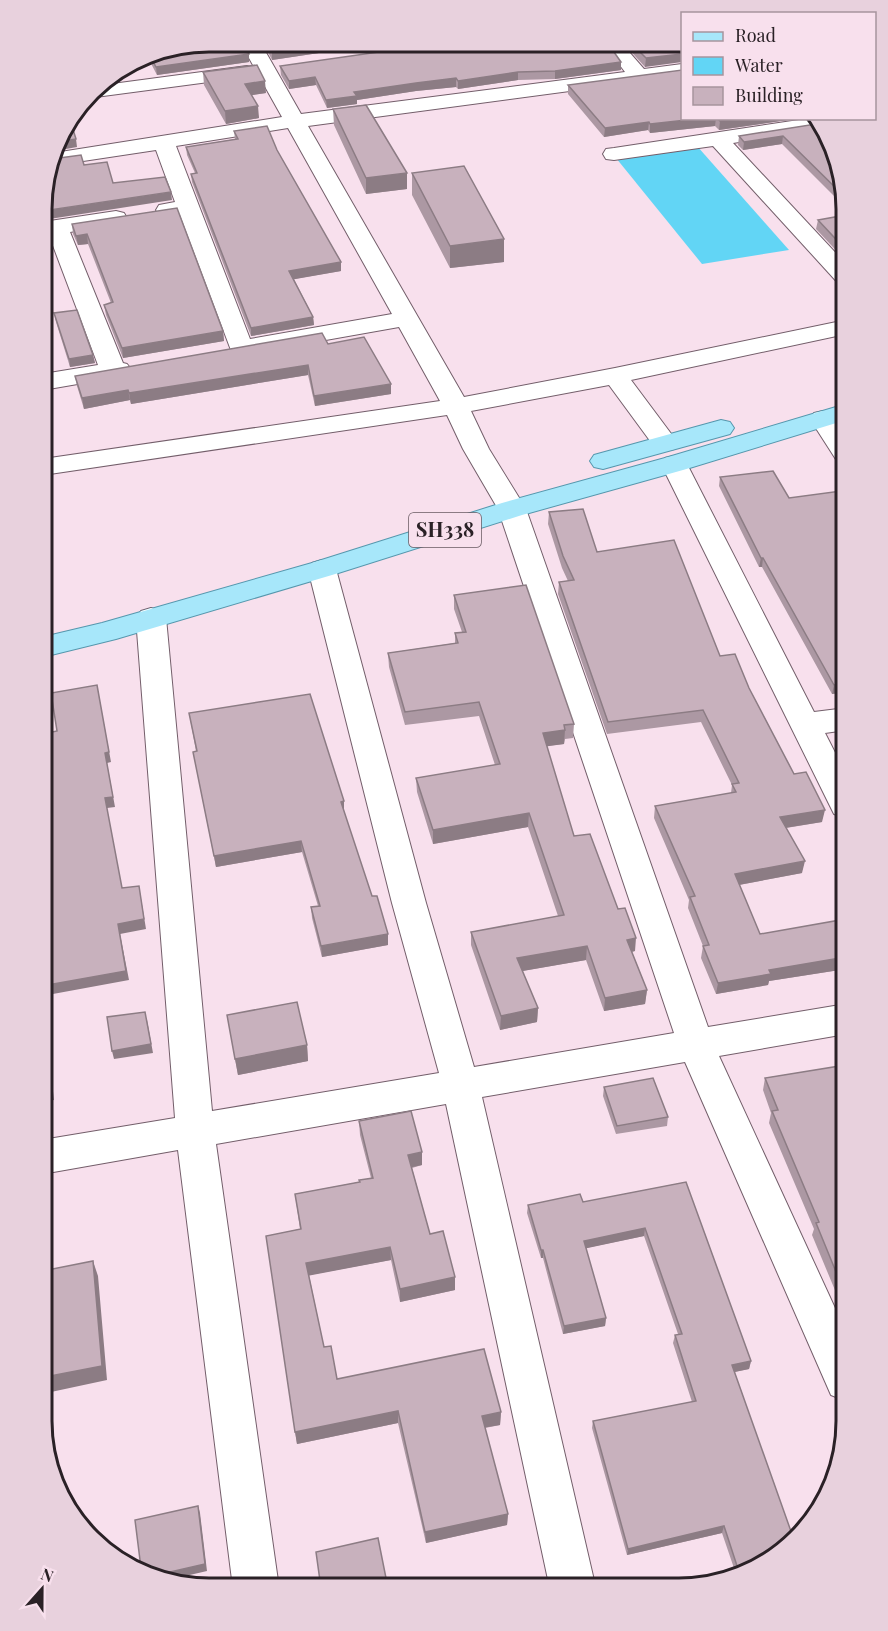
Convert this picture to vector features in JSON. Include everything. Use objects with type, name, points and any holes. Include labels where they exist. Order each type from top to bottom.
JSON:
[{"type":"main road","name":"SH338","points":[[669,454],[836,396]]},
{"type":"main road","name":"SH338","points":[[52,623],[96,613],[669,454],[834,416]]},
{"type":"main road","name":"SH338","points":[[52,645],[322,569],[508,500]]},
{"type":"street","points":[[256,52],[508,500],[696,1045],[835,1356]]},
{"type":"street","points":[[358,56],[368,52]]},
{"type":"street","points":[[619,52],[639,76]]},
{"type":"street","points":[[111,87],[137,79],[289,66]]},
{"type":"street","points":[[61,159],[295,122],[681,70]]},
{"type":"street","points":[[614,154],[811,125]]},
{"type":"street","points":[[717,138],[836,267]]},
{"type":"street","points":[[164,143],[188,207],[229,350],[407,318]]},
{"type":"street","points":[[52,228],[188,207]]},
{"type":"street","points":[[52,232],[125,368],[52,380]]},
{"type":"street","points":[[52,466],[465,425],[619,382],[836,329]]},
{"type":"street","points":[[619,382],[648,419],[669,454],[836,785]]},
{"type":"street","points":[[322,569],[409,903],[461,1086],[571,1578]]},
{"type":"street","points":[[151,618],[195,1131],[255,1578]]},
{"type":"street","points":[[806,724],[836,720]]},
{"type":"street","points":[[52,1155],[835,1021]]},
{"type":"water","points":[[697,146],[789,250],[702,264],[616,158]]},
{"type":"building","points":[[248,52],[249,54],[156,67],[154,63],[159,61],[189,54]]},
{"type":"building","points":[[379,52],[614,52],[621,62],[555,71],[518,72],[458,81],[456,78],[416,83],[354,92],[357,96],[326,100],[315,77],[289,81],[280,66]]},
{"type":"building","points":[[640,52],[681,52],[681,54],[646,58]]},
{"type":"building","points":[[257,65],[265,81],[245,84],[258,106],[225,111],[203,72]]},
{"type":"building","points":[[681,70],[681,120],[687,120],[605,128],[568,85]]},
{"type":"building","points":[[366,105],[407,173],[366,178],[333,109]]},
{"type":"building","points":[[811,125],[827,159],[833,185],[783,136],[744,142],[739,136]]},
{"type":"building","points":[[267,126],[277,150],[341,262],[289,271],[313,317],[251,328],[191,174],[197,173],[186,147],[238,139],[234,131]]},
{"type":"building","points":[[73,131],[76,139],[68,140]]},
{"type":"building","points":[[81,155],[84,165],[107,162],[113,183],[165,177],[171,192],[52,210],[61,158]]},
{"type":"building","points":[[464,166],[504,239],[450,246],[412,173]]},
{"type":"building","points":[[177,208],[223,331],[122,348],[104,305],[113,302],[87,234],[76,236],[72,224]]},
{"type":"building","points":[[836,217],[836,239],[818,220]]},
{"type":"building","points":[[77,310],[93,355],[69,359],[54,313]]},
{"type":"building","points":[[322,333],[328,344],[364,337],[391,384],[314,396],[308,365],[129,393],[128,390],[82,398],[75,376]]},
{"type":"building","points":[[773,471],[789,498],[836,492],[836,685],[761,558],[720,477]]},
{"type":"building","points":[[583,509],[597,552],[674,540],[720,656],[735,654],[749,688],[794,774],[806,772],[825,810],[780,817],[805,861],[735,874],[760,934],[835,921],[835,959],[769,970],[771,974],[718,983],[703,946],[709,945],[690,897],[695,896],[655,806],[736,792],[732,784],[739,783],[703,710],[608,722],[559,582],[574,580],[563,556],[549,512]]},
{"type":"building","points":[[526,585],[574,724],[564,725],[565,730],[543,733],[574,836],[590,834],[618,909],[625,908],[636,938],[627,940],[647,990],[605,998],[587,946],[517,958],[538,1008],[501,1016],[471,932],[564,915],[529,813],[433,830],[416,778],[500,764],[479,702],[405,712],[388,653],[458,643],[455,633],[466,632],[454,595]]},
{"type":"building","points":[[97,685],[109,752],[105,753],[113,797],[105,798],[122,888],[139,886],[144,919],[118,924],[126,971],[52,984],[52,732],[57,731],[52,693]]},
{"type":"building","points":[[310,694],[344,801],[341,802],[372,896],[377,896],[388,934],[321,946],[311,907],[320,906],[301,841],[214,856],[193,752],[197,751],[189,713]]},
{"type":"building","points":[[297,1002],[307,1045],[235,1059],[227,1015]]},
{"type":"building","points":[[145,1012],[151,1044],[112,1051],[107,1017]]},
{"type":"building","points":[[835,1067],[835,1270],[816,1223],[819,1222],[772,1111],[778,1110],[765,1078]]},
{"type":"building","points":[[653,1078],[668,1117],[617,1126],[604,1087]]},
{"type":"building","points":[[411,1111],[422,1152],[408,1155],[430,1234],[443,1231],[455,1277],[400,1289],[390,1247],[306,1263],[324,1347],[331,1346],[337,1379],[484,1349],[501,1412],[482,1416],[508,1514],[425,1532],[398,1411],[295,1432],[266,1236],[301,1229],[295,1194],[373,1178],[359,1121]]},
{"type":"building","points":[[686,1182],[751,1361],[732,1365],[791,1532],[757,1558],[737,1567],[724,1526],[628,1549],[593,1421],[696,1401],[675,1335],[682,1334],[645,1228],[584,1241],[606,1318],[564,1326],[528,1205],[580,1194],[583,1202]]},
{"type":"building","points":[[93,1261],[102,1366],[52,1376],[52,1269]]},
{"type":"building","points":[[198,1506],[205,1564],[168,1573],[140,1563],[135,1520]]},
{"type":"building","points":[[378,1538],[386,1578],[320,1578],[316,1552]]}]
